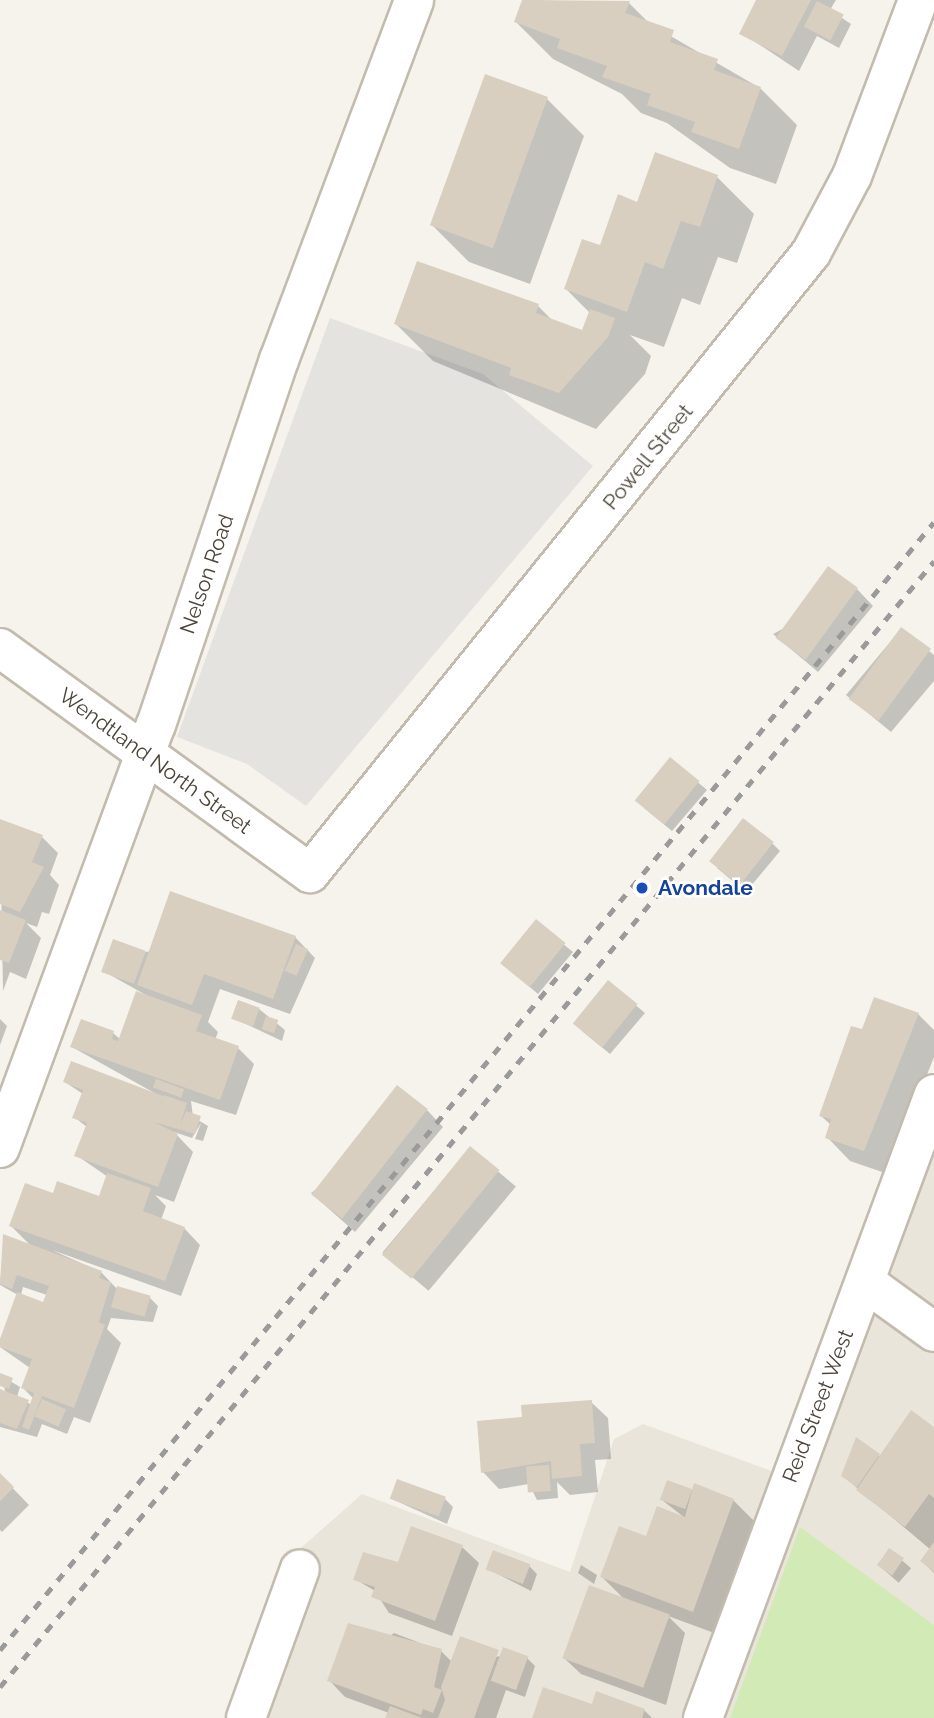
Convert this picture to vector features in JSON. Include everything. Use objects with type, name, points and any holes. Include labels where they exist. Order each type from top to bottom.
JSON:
[{"type":"street","name":"Nelson Road","points":[[0,1148],[145,755],[279,360],[414,0]]},
{"type":"street","name":"Powell Street","points":[[310,873],[811,253],[852,176],[918,0]]},
{"type":"street","name":"Wendtland North Street","points":[[0,648],[310,873]]},
{"type":"street","name":"Reid Street West","points":[[703,1718],[934,1094]]},
{"type":"street","points":[[865,1282],[934,1332]]},
{"type":"street","points":[[246,1718],[300,1569]]},
{"type":"shaded area","points":[[330,318],[483,374],[593,466],[306,806],[247,764],[177,737]]},
{"type":"shaded area","points":[[934,1086],[934,1718],[241,1718],[302,1547],[362,1494],[570,1572],[614,1439],[643,1424],[788,1477]]},
{"type":"green space","points":[[800,1527],[934,1625],[934,1718],[730,1718]]},
{"type":"building","points":[[522,0],[630,1],[625,13],[674,30],[670,42],[718,59],[714,70],[761,87],[739,149],[691,132],[695,122],[647,105],[651,94],[602,77],[607,66],[557,48],[560,39],[514,22]]},
{"type":"building","points":[[756,0],[811,0],[782,56],[739,34]]},
{"type":"building","points":[[817,1],[844,15],[831,40],[804,27]]},
{"type":"building","points":[[485,74],[548,97],[493,248],[430,225]]},
{"type":"building","points":[[655,152],[718,175],[700,227],[681,221],[663,269],[645,262],[627,312],[564,289],[582,239],[600,245],[618,194],[637,202]]},
{"type":"building","points":[[417,261],[539,304],[536,313],[582,330],[590,309],[615,318],[608,337],[559,393],[509,375],[511,368],[394,324]]},
{"type":"building","points":[[828,566],[858,588],[806,660],[776,638]]},
{"type":"building","points":[[901,627],[931,649],[879,721],[849,699]]},
{"type":"building","points":[[670,757],[700,781],[664,824],[635,801]]},
{"type":"building","points":[[743,818],[774,842],[740,885],[709,861]]},
{"type":"building","points":[[0,819],[43,835],[32,862],[44,867],[20,912],[0,904]]},
{"type":"building","points":[[170,891],[296,936],[273,999],[204,974],[192,1005],[137,985]]},
{"type":"building","points":[[0,910],[26,920],[9,963],[0,960]]},
{"type":"building","points":[[536,919],[566,943],[530,987],[500,963]]},
{"type":"building","points":[[113,939],[146,951],[134,984],[101,972]]},
{"type":"building","points":[[296,944],[308,949],[297,976],[285,971]]},
{"type":"building","points":[[608,980],[638,1004],[602,1047],[573,1024]]},
{"type":"building","points":[[136,991],[202,1015],[196,1031],[239,1046],[220,1100],[70,1047],[81,1019],[114,1031],[112,1039],[118,1041]]},
{"type":"building","points":[[874,997],[919,1013],[864,1151],[825,1138],[831,1119],[819,1116],[851,1026],[862,1029]]},
{"type":"building","points":[[238,1000],[260,1008],[253,1027],[231,1019]]},
{"type":"building","points":[[266,1016],[278,1020],[274,1033],[262,1029]]},
{"type":"building","points":[[71,1061],[163,1096],[160,1106],[164,1095],[187,1103],[180,1125],[186,1111],[201,1116],[195,1134],[154,1122],[178,1134],[158,1187],[74,1156],[87,1123],[72,1118],[83,1090],[63,1082]]},
{"type":"building","points":[[156,1079],[184,1089],[181,1098],[153,1087]]},
{"type":"building","points":[[397,1085],[428,1109],[342,1219],[311,1195]]},
{"type":"building","points":[[470,1146],[500,1170],[411,1279],[382,1255]]},
{"type":"building","points":[[107,1173],[151,1188],[143,1211],[185,1227],[165,1281],[9,1226],[25,1183],[53,1193],[57,1181],[99,1196]]},
{"type":"building","points":[[3,1234],[102,1271],[99,1278],[111,1282],[99,1322],[105,1325],[74,1408],[42,1396],[29,1430],[22,1427],[34,1393],[21,1388],[32,1359],[0,1347],[0,1339],[17,1292],[43,1302],[49,1286],[17,1275],[12,1289],[0,1284]]},
{"type":"building","points":[[117,1286],[151,1296],[145,1317],[111,1307]]},
{"type":"building","points":[[0,1373],[13,1378],[9,1389],[0,1386]]},
{"type":"building","points":[[0,1389],[29,1400],[17,1429],[0,1423]]},
{"type":"building","points":[[42,1399],[66,1409],[59,1427],[35,1416]]},
{"type":"building","points":[[592,1400],[595,1443],[580,1444],[582,1476],[552,1479],[551,1461],[481,1473],[477,1421],[522,1417],[521,1405]]},
{"type":"building","points":[[911,1410],[934,1427],[934,1498],[929,1494],[905,1527],[856,1490]]},
{"type":"building","points":[[856,1437],[880,1454],[857,1487],[841,1476]]},
{"type":"building","points":[[549,1465],[551,1491],[528,1493],[526,1467]]},
{"type":"building","points":[[0,1473],[14,1487],[0,1501]]},
{"type":"building","points":[[397,1479],[446,1497],[439,1517],[390,1499]]},
{"type":"building","points":[[667,1480],[692,1489],[685,1509],[660,1500]]},
{"type":"building","points":[[694,1483],[734,1499],[693,1612],[600,1577],[619,1526],[646,1536],[657,1506],[685,1517]]},
{"type":"building","points":[[411,1526],[463,1545],[435,1621],[371,1597],[375,1587],[353,1580],[363,1552],[398,1562]]},
{"type":"building","points":[[934,1542],[934,1572],[920,1561]]},
{"type":"building","points":[[889,1548],[904,1558],[892,1575],[877,1565]]},
{"type":"building","points":[[493,1550],[530,1564],[523,1584],[485,1570]]},
{"type":"building","points":[[589,1585],[670,1614],[643,1688],[562,1658]]},
{"type":"building","points":[[348,1623],[442,1649],[434,1687],[442,1690],[433,1713],[423,1709],[421,1715],[327,1681]]},
{"type":"building","points":[[460,1636],[499,1650],[474,1718],[438,1718],[445,1700],[441,1687]]},
{"type":"building","points":[[503,1647],[528,1656],[516,1690],[491,1681]]},
{"type":"building","points":[[543,1687],[592,1704],[596,1691],[645,1709],[642,1718],[532,1718]]},
{"type":"building","points":[[390,1706],[422,1718],[385,1718]]},
{"type":"railway","points":[[0,1650],[934,522]]},
{"type":"railway","points":[[0,1687],[934,561]]},
{"type":"place","name":"Avondale","points":[[642,888]]}]
